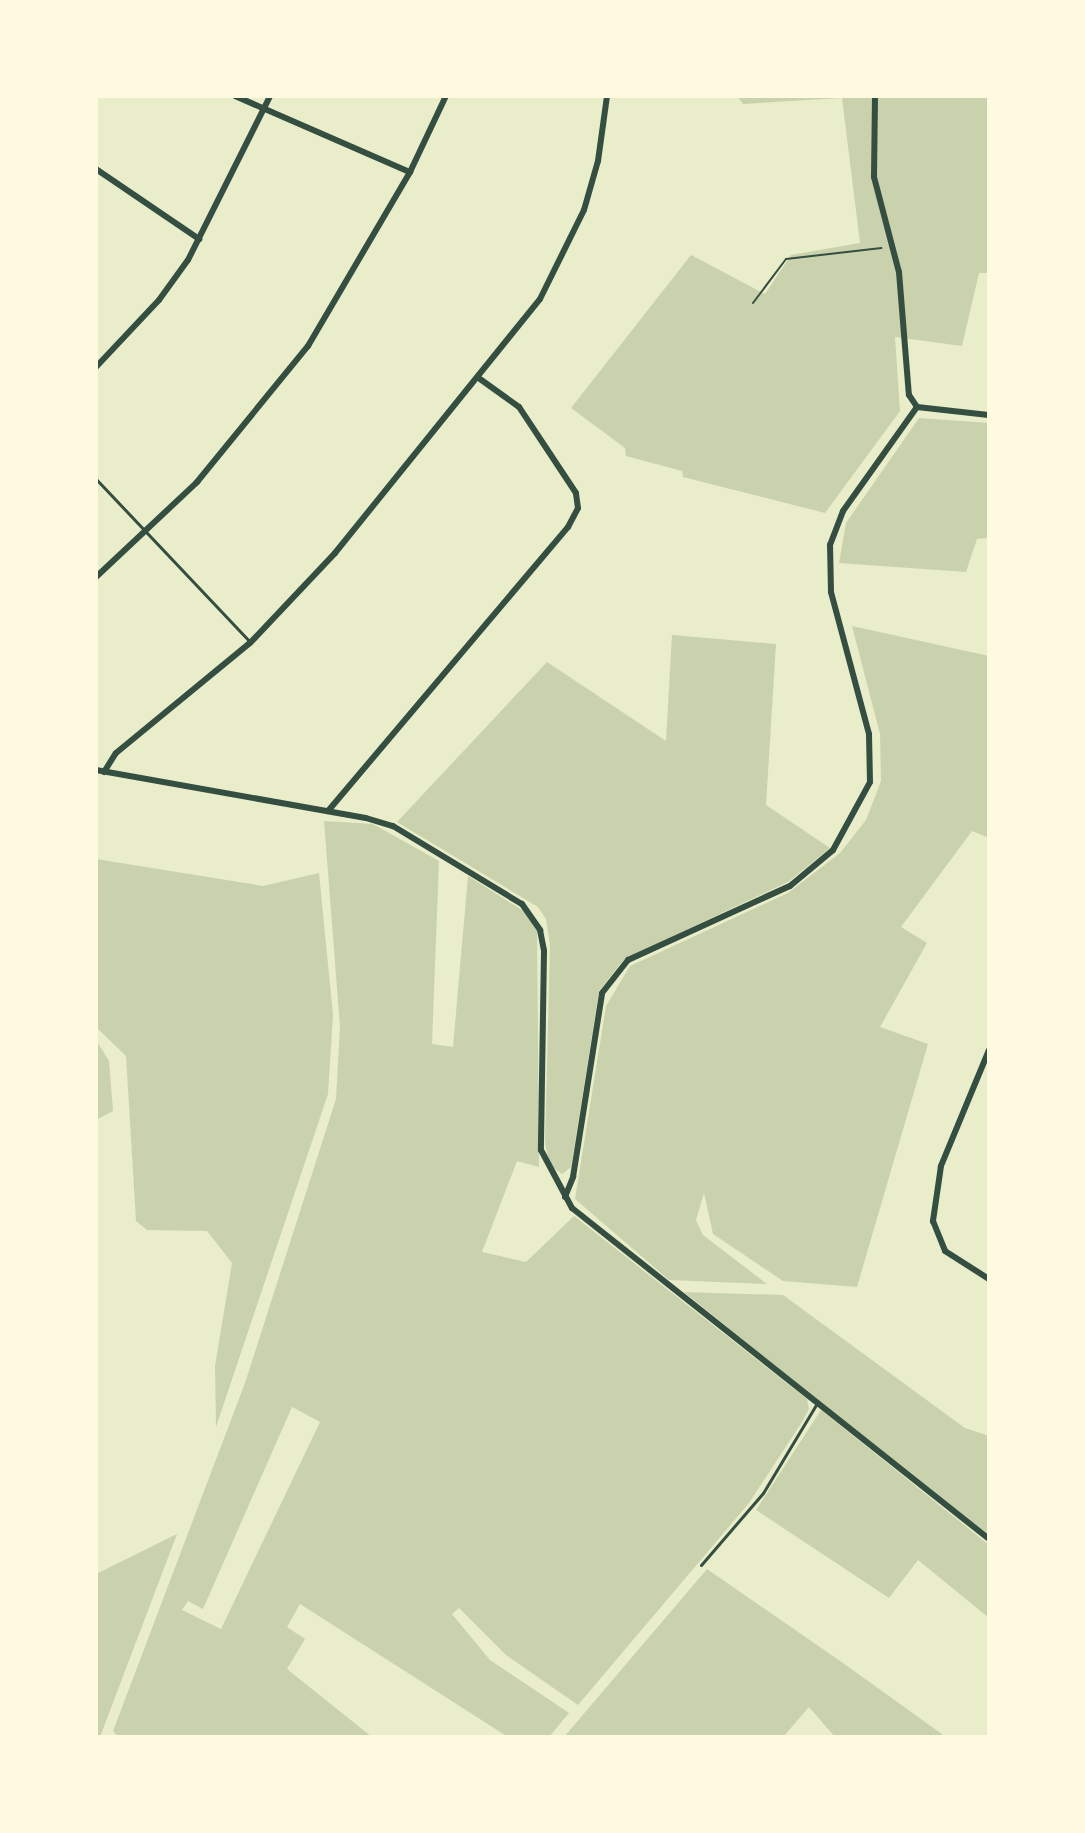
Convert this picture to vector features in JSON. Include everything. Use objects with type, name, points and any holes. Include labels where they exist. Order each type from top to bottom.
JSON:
[{"type":"street","points":[[235,96],[410,172]]},
{"type":"street","points":[[96,367],[167,290],[199,239],[270,96]]},
{"type":"street","points":[[96,577],[148,532],[205,473],[308,346],[410,172],[446,96]]},
{"type":"street","points":[[100,771],[116,753],[250,643],[335,553],[480,379],[540,299],[575,234],[598,161],[607,96]]},
{"type":"street","points":[[875,96],[874,177],[893,247],[906,327],[909,395],[917,407],[989,415]]},
{"type":"street","points":[[96,169],[199,239]]},
{"type":"street","points":[[328,811],[568,527],[578,508],[576,493],[519,407],[480,379]]},
{"type":"street","points":[[565,1197],[573,1177],[602,993],[628,960],[790,886],[833,850],[870,782],[869,734],[831,592],[830,545],[843,511],[917,407]]},
{"type":"street","points":[[100,771],[328,811],[393,826],[532,914],[544,951],[541,1150],[565,1197],[638,1264],[989,1539]]},
{"type":"street","points":[[989,1050],[941,1166],[933,1221],[945,1251],[989,1279]]},
{"type":"lane","points":[[96,479],[250,643]]},
{"type":"lane","points":[[701,1565],[763,1493],[818,1402]]},
{"type":"path","points":[[753,303],[786,259],[893,247]]},
{"type":"green space","points":[[737,96],[989,96],[989,273],[979,273],[962,346],[895,337],[900,411],[825,513],[683,477],[682,471],[626,456],[625,448],[571,408],[691,255],[765,294],[791,255],[860,243],[842,98],[743,104]]},
{"type":"green space","points":[[919,418],[989,423],[989,538],[977,539],[966,572],[839,563],[846,523]]},
{"type":"green space","points":[[852,626],[989,656],[989,838],[972,831],[901,927],[927,943],[880,1027],[928,1044],[857,1287],[783,1281],[713,1234],[704,1193],[696,1220],[703,1235],[767,1284],[669,1280],[575,1199],[606,1006],[630,966],[788,893],[840,853],[866,820],[881,781],[880,734]]},
{"type":"green space","points":[[672,635],[776,644],[766,805],[830,848],[788,882],[624,959],[599,991],[571,1167],[562,1174],[550,1165],[545,1144],[550,945],[546,919],[538,907],[397,822],[547,662],[666,741]]},
{"type":"green space","points":[[324,821],[373,824],[439,861],[432,1044],[453,1047],[468,876],[530,915],[537,931],[539,1167],[517,1161],[482,1252],[526,1262],[574,1216],[807,1399],[809,1409],[749,1503],[578,1705],[506,1655],[459,1608],[452,1614],[490,1660],[569,1713],[549,1737],[508,1737],[300,1604],[287,1627],[305,1639],[287,1669],[372,1737],[118,1737],[113,1731],[245,1383],[336,1099],[340,1027]],"holes":[[[292,1407],[320,1422],[221,1629],[182,1610],[188,1601],[203,1609]]]},
{"type":"green space","points":[[96,859],[263,886],[319,873],[333,1015],[328,1094],[216,1427],[215,1366],[232,1263],[207,1231],[147,1230],[136,1221],[126,1056],[96,1027]]},
{"type":"green space","points":[[96,1040],[109,1061],[113,1111],[96,1120]]},
{"type":"green space","points":[[684,1292],[783,1295],[965,1428],[989,1436],[989,1538]]},
{"type":"green space","points":[[821,1410],[989,1545],[989,1618],[918,1560],[889,1598],[756,1510]]},
{"type":"green space","points":[[177,1534],[100,1737],[96,1737],[96,1574]]},
{"type":"green space","points":[[707,1569],[946,1737],[835,1737],[809,1707],[783,1737],[564,1737]]}]
